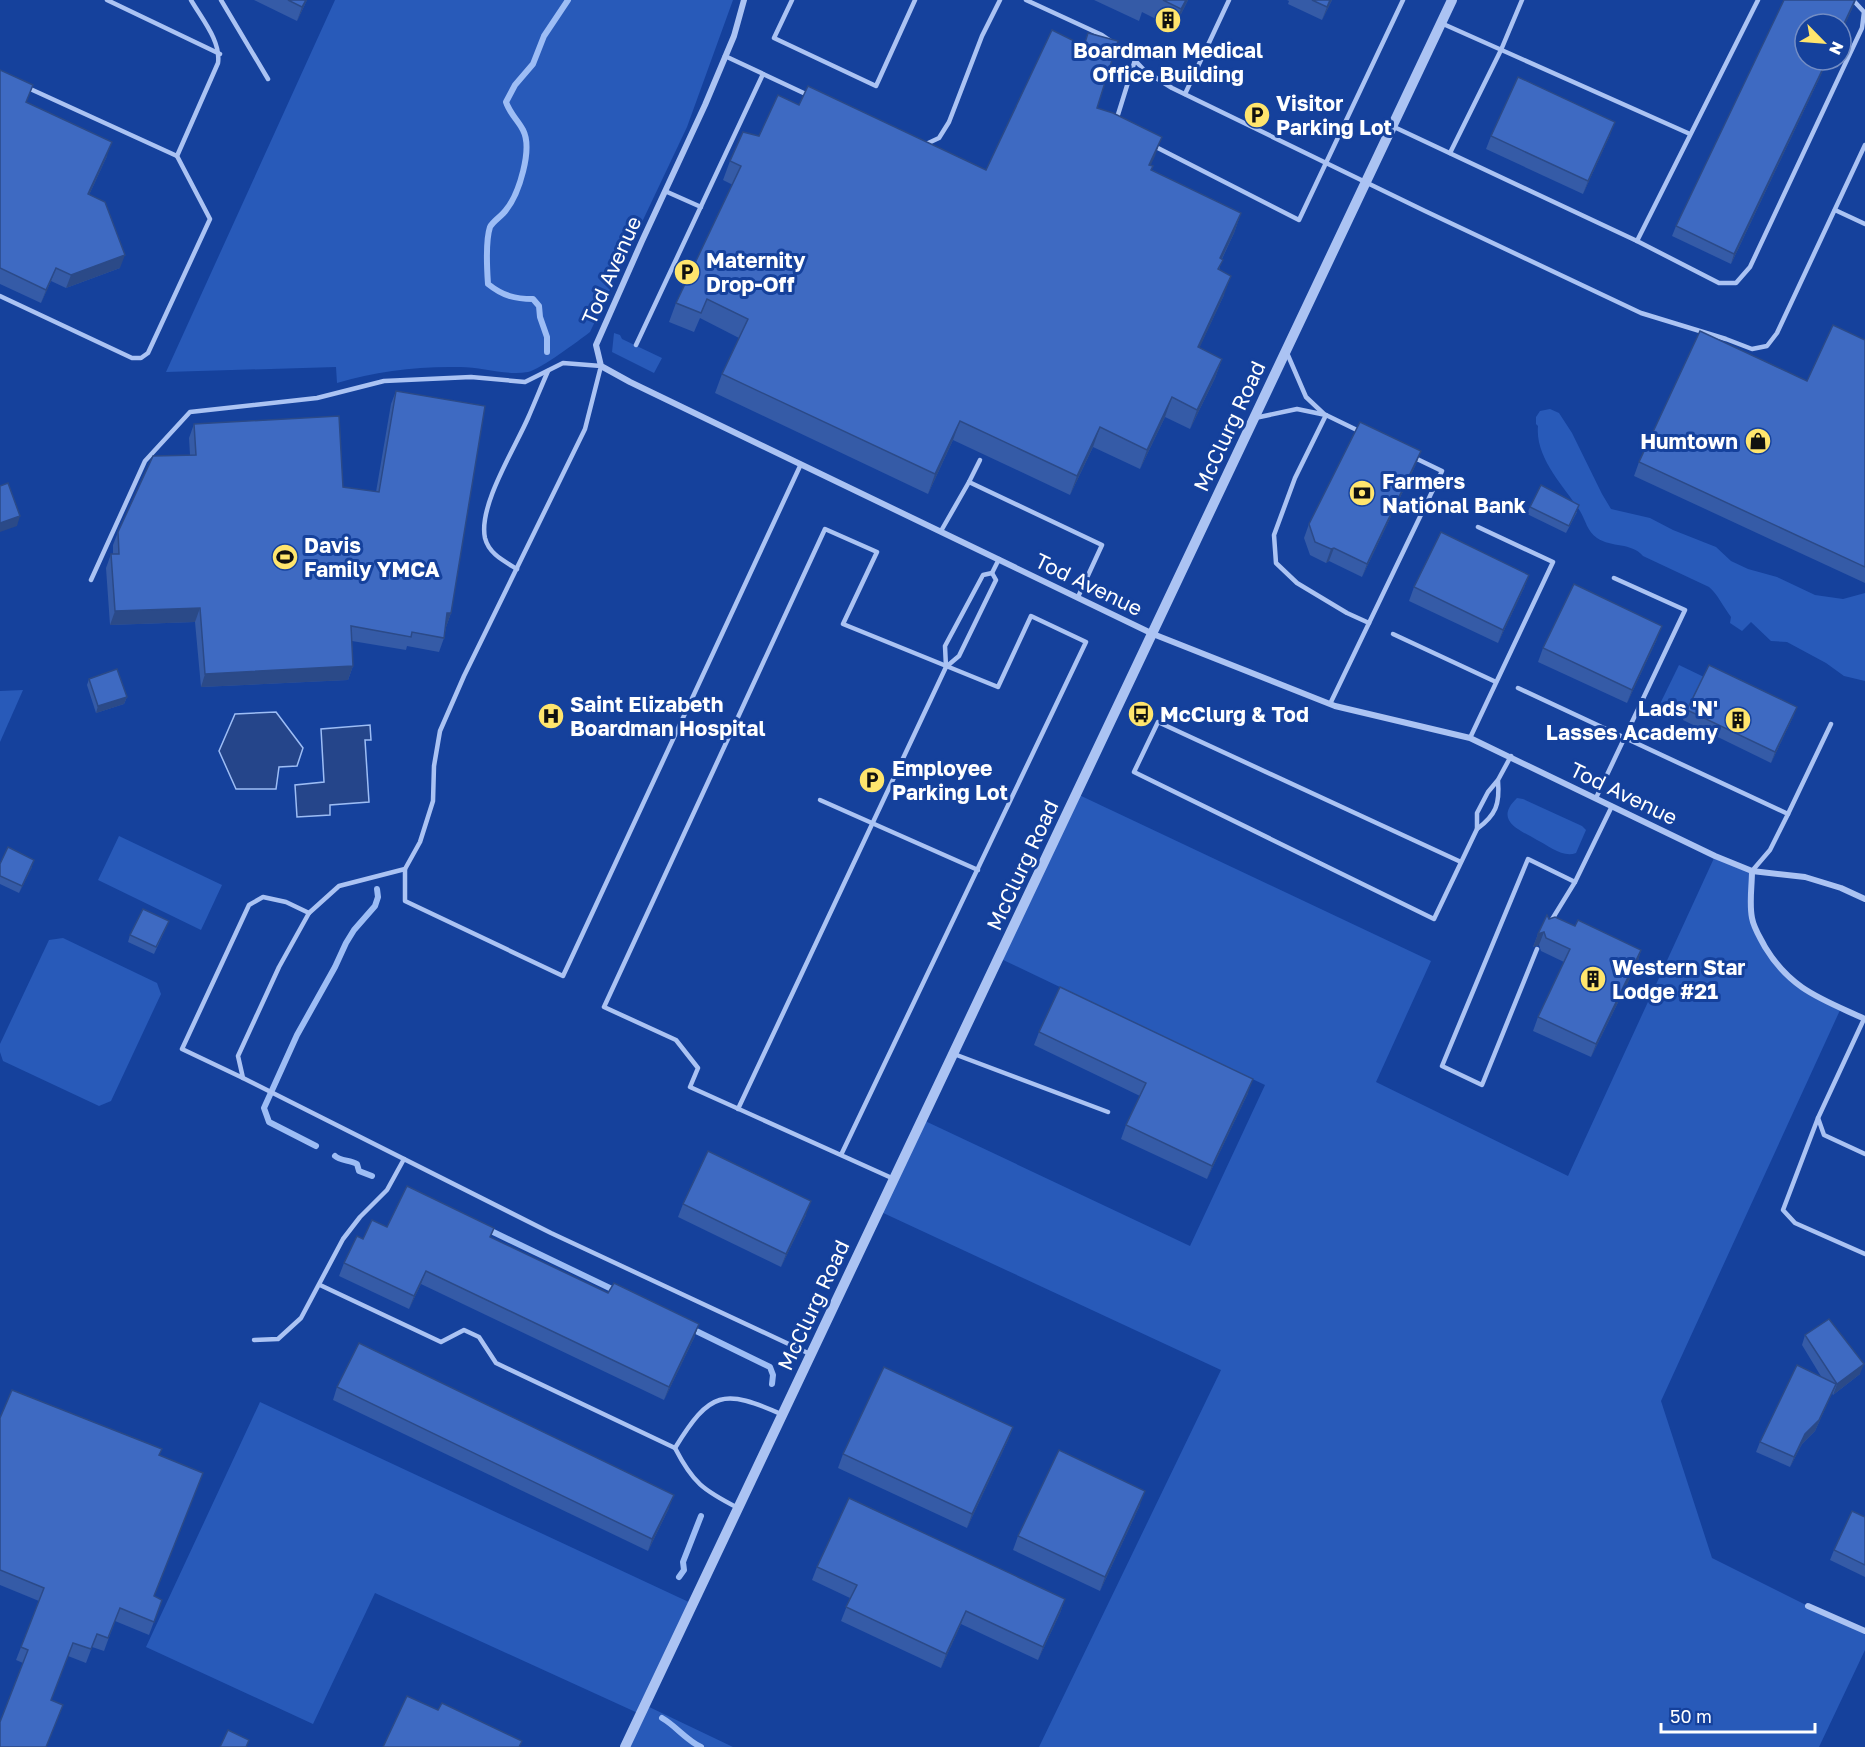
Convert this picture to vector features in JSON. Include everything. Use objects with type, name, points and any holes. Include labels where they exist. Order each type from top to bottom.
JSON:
[{"type":"street","name":"Tod Avenue","points":[[744,0],[734,36],[705,105],[596,345],[601,366],[1153,634],[1330,704],[1470,738],[1715,856],[1752,871],[1805,877],[1841,888],[1865,899]]},
{"type":"street","name":"McClurg Road","points":[[625,1747],[1452,0]]},
{"type":"street","points":[[1752,871],[1751,916],[1756,932],[1772,958],[1795,983],[1813,996],[1864,1019]]},
{"type":"street","points":[[1808,1606],[1865,1631]]},
{"type":"lane","points":[[107,0],[220,54]]},
{"type":"lane","points":[[177,156],[220,54],[217,44],[191,0]]},
{"type":"lane","points":[[221,0],[268,79]]},
{"type":"lane","points":[[792,0],[774,38],[876,86],[915,0]]},
{"type":"lane","points":[[916,143],[923,145],[939,138],[949,122],[982,36],[1000,0]]},
{"type":"lane","points":[[1026,0],[1102,35],[1128,53],[1145,71],[1185,94],[1366,182],[1641,313],[1752,349],[1767,346],[1777,333],[1865,145]]},
{"type":"lane","points":[[1040,6],[1042,0]]},
{"type":"lane","points":[[1185,94],[1229,0]]},
{"type":"lane","points":[[1143,140],[1299,220],[1403,0]]},
{"type":"lane","points":[[1450,153],[1501,50],[1522,0]]},
{"type":"lane","points":[[1637,241],[1758,0]]},
{"type":"lane","points":[[1392,126],[1637,241],[1719,283],[1736,283],[1750,267],[1862,28],[1864,12],[1853,0]]},
{"type":"lane","points":[[1441,23],[1690,134]]},
{"type":"lane","points":[[725,56],[812,97]]},
{"type":"lane","points":[[1115,126],[1135,60]]},
{"type":"lane","points":[[636,345],[763,74]]},
{"type":"lane","points":[[0,296],[132,358],[141,358],[148,353],[210,219],[177,156],[21,85]]},
{"type":"lane","points":[[665,191],[701,207]]},
{"type":"lane","points":[[1835,210],[1865,224]]},
{"type":"lane","points":[[1286,351],[1306,397],[1326,416]]},
{"type":"lane","points":[[91,580],[146,461],[190,412],[317,398],[384,381],[471,377],[525,382],[563,363],[601,366],[585,429],[464,676],[440,731],[434,765],[433,801],[420,842],[405,869],[405,901],[563,976],[801,464]]},
{"type":"lane","points":[[517,569],[495,556],[486,540],[484,521],[500,475],[528,419],[548,371]]},
{"type":"lane","points":[[1255,418],[1298,410],[1326,416],[1368,435]]},
{"type":"lane","points":[[1326,416],[1295,478],[1274,536],[1276,563],[1297,583],[1347,613],[1369,623]]},
{"type":"lane","points":[[1330,704],[1442,471],[1409,455]]},
{"type":"lane","points":[[941,531],[980,460]]},
{"type":"lane","points":[[969,482],[1102,545],[1078,597]]},
{"type":"lane","points":[[1470,738],[1553,562],[1478,527]]},
{"type":"lane","points":[[841,1155],[1086,642],[1031,616],[998,687],[843,624],[877,552],[825,529],[604,1007],[676,1040],[698,1068],[690,1087],[894,1179]]},
{"type":"lane","points":[[992,573],[999,559]]},
{"type":"lane","points":[[946,667],[945,646],[983,575],[992,573]]},
{"type":"lane","points":[[738,1109],[946,667],[959,656],[996,580],[992,573]]},
{"type":"lane","points":[[1596,798],[1685,610],[1614,578]]},
{"type":"lane","points":[[1393,634],[1496,682]]},
{"type":"lane","points":[[1518,688],[1788,814]]},
{"type":"lane","points":[[1461,862],[1158,722],[1134,772],[1434,919],[1477,829],[1477,813],[1511,756]]},
{"type":"lane","points":[[1752,871],[1770,850],[1831,724]]},
{"type":"lane","points":[[1477,829],[1487,822],[1500,800],[1498,780]]},
{"type":"lane","points":[[820,800],[978,870]]},
{"type":"lane","points":[[1546,929],[1575,882],[1612,806]]},
{"type":"lane","points":[[1537,949],[1482,1085],[1442,1066],[1528,859],[1575,882]]},
{"type":"lane","points":[[243,1078],[238,1056],[279,967],[309,913],[339,886],[405,869]]},
{"type":"lane","points":[[309,913],[286,902],[264,897],[249,905],[182,1049],[551,1233],[811,1354]]},
{"type":"lane","points":[[1864,1019],[1818,1118],[1784,1210],[1795,1223],[1865,1254]]},
{"type":"lane","points":[[954,1054],[1108,1112]]},
{"type":"lane","points":[[1818,1118],[1824,1135],[1865,1154]]},
{"type":"lane","points":[[254,1340],[278,1339],[301,1318],[343,1239],[360,1217],[387,1190],[404,1159]]},
{"type":"lane","points":[[320,1285],[441,1342],[464,1330],[478,1337],[496,1363],[675,1448],[684,1466],[706,1492],[738,1509]]},
{"type":"lane","points":[[675,1448],[691,1421],[712,1402],[729,1398],[750,1400],[783,1415]]},
{"type":"shaded area","points":[[335,0],[733,0],[687,127],[590,332],[534,370],[520,373],[460,367],[413,368],[382,372],[337,383],[336,367],[166,372]]},
{"type":"shaded area","points":[[614,333],[662,358],[654,373],[612,352]]},
{"type":"shaded area","points":[[1550,409],[1559,413],[1572,433],[1611,509],[1650,518],[1716,547],[1731,561],[1748,569],[1777,577],[1815,595],[1843,599],[1865,593],[1865,681],[1844,676],[1826,663],[1787,642],[1771,641],[1751,622],[1742,631],[1730,623],[1731,617],[1709,587],[1633,549],[1597,538],[1552,471],[1541,449],[1536,417],[1540,411]]},
{"type":"shaded area","points":[[1679,665],[1704,677],[1684,719],[1658,708]]},
{"type":"shaded area","points":[[23,690],[0,742],[0,691]]},
{"type":"shaded area","points":[[276,712],[303,748],[297,766],[279,767],[276,789],[236,789],[219,751],[235,714]]},
{"type":"shaded area","points":[[370,725],[371,740],[365,740],[369,802],[330,805],[330,815],[297,817],[295,785],[324,782],[321,729]]},
{"type":"shaded area","points":[[1077,794],[1431,961],[1376,1082],[1568,1176],[1715,856],[1752,871],[1751,916],[1756,932],[1795,983],[1841,1008],[1661,1401],[1712,1558],[1808,1606],[1865,1631],[1865,1650],[1819,1747],[1039,1747],[1221,1370],[879,1211],[923,1120],[1190,1246],[1265,1085],[999,958]]},
{"type":"shaded area","points":[[1517,798],[1582,826],[1586,830],[1576,853],[1566,854],[1556,851],[1512,824],[1508,819],[1508,813],[1510,806]]},
{"type":"shaded area","points":[[119,836],[222,885],[201,930],[98,880]]},
{"type":"shaded area","points":[[63,938],[157,983],[161,994],[111,1101],[99,1106],[3,1061],[0,1052],[0,1044],[49,940]]},
{"type":"shaded area","points":[[260,1402],[693,1604],[645,1705],[733,1747],[625,1747],[640,1714],[375,1593],[313,1724],[146,1647]]},
{"type":"building","points":[[288,0],[306,0],[302,7]]},
{"type":"building","points":[[1163,0],[1186,0],[1181,9]]},
{"type":"building","points":[[1312,0],[1330,0],[1327,7]]},
{"type":"building","points":[[1784,0],[1855,0],[1849,12],[1793,12],[1793,72],[1821,72],[1734,254],[1676,226]]},
{"type":"building","points":[[1052,30],[1084,46],[1088,33],[1118,41],[1097,108],[1113,113],[1162,137],[1149,165],[1153,166],[1151,170],[1241,213],[1220,258],[1223,260],[1218,269],[1231,276],[1198,347],[1222,359],[1197,410],[1172,397],[1147,450],[1100,427],[1077,476],[960,421],[935,474],[722,374],[748,319],[707,299],[701,313],[676,303],[741,166],[730,161],[743,132],[759,136],[778,95],[799,105],[808,86],[986,170]]},
{"type":"building","points":[[0,70],[33,85],[26,102],[112,142],[88,194],[105,202],[125,255],[71,275],[56,268],[46,290],[0,268]]},
{"type":"building","points":[[1518,77],[1615,122],[1588,181],[1491,136]]},
{"type":"building","name":"Humtown","points":[[1833,325],[1865,340],[1865,567],[1639,462],[1700,331],[1807,381]]},
{"type":"building","name":"Davis Family YMCA","points":[[396,391],[485,406],[451,613],[447,613],[444,638],[412,632],[411,637],[351,626],[353,666],[205,674],[200,608],[115,611],[111,554],[119,554],[118,532],[153,456],[196,455],[194,424],[339,416],[343,487],[379,492]]},
{"type":"building","points":[[1360,422],[1421,451],[1367,564],[1334,548],[1331,549],[1315,542],[1309,524]]},
{"type":"building","points":[[8,483],[20,516],[0,523],[0,486]]},
{"type":"building","points":[[1541,485],[1579,505],[1569,526],[1530,507]]},
{"type":"building","points":[[1441,532],[1529,575],[1503,630],[1414,587]]},
{"type":"building","points":[[1574,584],[1662,626],[1632,690],[1543,648]]},
{"type":"building","name":"Lads 'N' Lasses Academy","points":[[1709,665],[1797,707],[1775,752],[1687,710]]},
{"type":"building","points":[[117,669],[127,697],[98,706],[89,679]]},
{"type":"building","points":[[8,847],[34,860],[22,886],[0,876],[0,864]]},
{"type":"building","points":[[143,909],[169,921],[156,947],[130,935]]},
{"type":"building","name":"Western Star Lodge #21","points":[[1547,915],[1549,919],[1555,917],[1575,926],[1578,920],[1641,950],[1596,1044],[1538,1017],[1570,949],[1546,938],[1544,932],[1538,934]]},
{"type":"building","points":[[1060,987],[1253,1079],[1212,1166],[1126,1125],[1146,1083],[1039,1032]]},
{"type":"building","points":[[708,1151],[811,1201],[786,1254],[683,1204]]},
{"type":"building","points":[[407,1186],[494,1228],[490,1237],[608,1293],[614,1283],[699,1324],[669,1387],[426,1271],[414,1296],[344,1263],[357,1236],[363,1239],[372,1220],[387,1227]]},
{"type":"building","points":[[1829,1319],[1864,1364],[1837,1384],[1805,1335]]},
{"type":"building","points":[[359,1343],[674,1495],[652,1539],[337,1387]]},
{"type":"building","points":[[1797,1365],[1836,1384],[1819,1420],[1805,1434],[1794,1457],[1760,1442]]},
{"type":"building","points":[[884,1367],[1013,1427],[972,1514],[843,1454]]},
{"type":"building","points":[[12,1390],[162,1449],[159,1455],[203,1473],[154,1596],[162,1600],[154,1622],[120,1608],[108,1638],[97,1634],[91,1649],[73,1643],[51,1700],[63,1705],[46,1747],[0,1747],[0,1722],[28,1650],[21,1647],[44,1588],[0,1570],[0,1418]]},
{"type":"building","points":[[1059,1450],[1145,1491],[1105,1577],[1018,1536]]},
{"type":"building","points":[[849,1498],[1065,1599],[1043,1647],[966,1611],[946,1654],[846,1607],[857,1585],[817,1567]]},
{"type":"building","points":[[1852,1511],[1865,1517],[1865,1565],[1834,1550]]},
{"type":"building","points":[[407,1696],[438,1710],[442,1703],[522,1741],[519,1747],[383,1747]]},
{"type":"building","points":[[228,1730],[249,1740],[246,1747],[220,1747]]},
{"type":"waterway","points":[[547,352],[547,337],[539,306],[533,299],[509,296],[488,284],[487,248],[490,227],[511,203],[520,183],[525,159],[526,138],[506,102],[515,85],[533,64],[544,36],[568,0]]},
{"type":"waterway","points":[[316,1146],[269,1122],[264,1108],[297,1035],[346,943],[375,906],[378,897],[377,889]]},
{"type":"waterway","points":[[335,1156],[357,1164],[359,1171],[372,1176]]},
{"type":"waterway","points":[[487,1229],[616,1291]]},
{"type":"waterway","points":[[690,1328],[770,1367],[773,1375],[772,1384]]},
{"type":"waterway","points":[[679,1577],[684,1570],[683,1562],[701,1516]]},
{"type":"waterway","points":[[662,1718],[701,1747]]},
{"type":"place","name":"Boardman Medical Office Building","points":[[1168,20]]},
{"type":"place","name":"Visitor Parking Lot","points":[[1257,115]]},
{"type":"place","name":"Maternity Drop-Off","points":[[687,272]]},
{"type":"place","name":"Humtown","points":[[1758,441]]},
{"type":"place","name":"Farmers National Bank","points":[[1362,493]]},
{"type":"place","name":"Davis Family YMCA","points":[[285,557]]},
{"type":"place","name":"McClurg & Tod","points":[[1141,714]]},
{"type":"place","name":"Saint Elizabeth Boardman Hospital","points":[[551,716]]},
{"type":"place","name":"Lads 'N' Lasses Academy","points":[[1738,720]]},
{"type":"place","name":"Employee Parking Lot","points":[[872,780]]},
{"type":"place","name":"Western Star Lodge #21","points":[[1593,979]]}]
